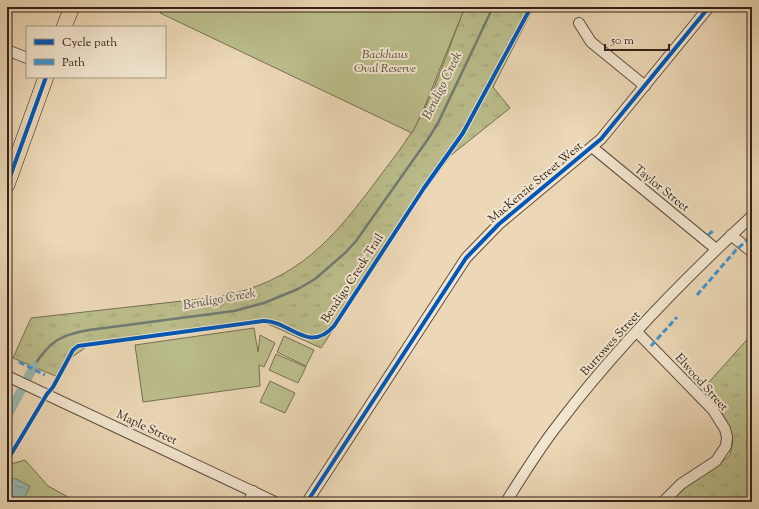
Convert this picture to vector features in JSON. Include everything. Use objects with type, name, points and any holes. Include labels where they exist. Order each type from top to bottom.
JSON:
[{"type":"highway","points":[[64,26],[72,7]]},
{"type":"highway","points":[[7,185],[46,78]]},
{"type":"street","name":"MacKenzie Street West","points":[[307,502],[466,258],[499,224],[592,148],[709,7]]},
{"type":"street","points":[[579,23],[596,46],[645,86]]},
{"type":"street","points":[[7,50],[26,58]]},
{"type":"street","name":"Taylor Street","points":[[592,148],[716,249]]},
{"type":"street","name":"Burrowes Street","points":[[506,502],[560,421],[637,332],[716,249],[752,216]]},
{"type":"street","points":[[731,235],[752,252]]},
{"type":"street","name":"Elwood Street","points":[[637,332],[713,410],[725,429],[727,438],[724,450],[716,461],[681,484],[663,502]]},
{"type":"street","name":"Maple Street","points":[[10,377],[276,502]]},
{"type":"street","points":[[249,502],[253,491]]},
{"type":"green space","name":"Backhaus Oval Reserve","points":[[162,7],[465,7],[422,113],[412,133],[160,13]]},
{"type":"green space","points":[[465,7],[534,7],[493,87],[510,108],[450,156],[424,192],[321,348],[266,323],[261,323],[88,346],[72,357],[60,378],[13,358],[31,318],[218,297],[246,290],[271,280],[312,254],[329,238],[363,199],[413,130],[434,87]]},
{"type":"green space","points":[[254,328],[258,352],[260,335],[275,343],[264,367],[259,365],[260,386],[143,402],[135,345]]},
{"type":"green space","points":[[752,334],[752,502],[668,502],[687,485],[716,467],[730,455],[733,441],[730,428],[721,412],[702,390]]},
{"type":"green space","points":[[284,336],[314,350],[306,366],[277,352]]},
{"type":"green space","points":[[276,354],[306,367],[298,383],[269,370]]},
{"type":"green space","points":[[270,381],[295,393],[285,413],[260,402]]},
{"type":"green space","points":[[25,460],[48,486],[77,502],[7,502],[7,465]]},
{"type":"water","points":[[14,478],[30,486],[22,502],[7,502],[7,490]]},
{"type":"waterway","name":"Bendigo Creek","points":[[34,366],[51,345],[57,340],[70,334],[89,330],[234,311],[264,303],[298,289],[315,279],[345,253],[356,241],[428,139],[438,123],[493,7]]},
{"type":"waterway","name":"Bendigo Creek","points":[[7,417],[34,366]]},
{"type":"marked path","points":[[708,235],[713,231]]},
{"type":"marked path","points":[[697,295],[736,250],[751,237]]},
{"type":"marked path","points":[[651,346],[677,317]]},
{"type":"marked path","points":[[19,362],[45,375]]},
{"type":"cycle path","name":"Bendigo Creek Trail","points":[[7,461],[47,394],[53,387],[73,350],[78,346],[263,321],[282,325],[307,337],[316,337],[325,334],[334,326],[424,188],[463,133],[531,7]]},
{"type":"cycle path","points":[[307,502],[466,258],[499,224],[601,139],[709,7]]},
{"type":"cycle path","points":[[7,185],[46,78]]}]
